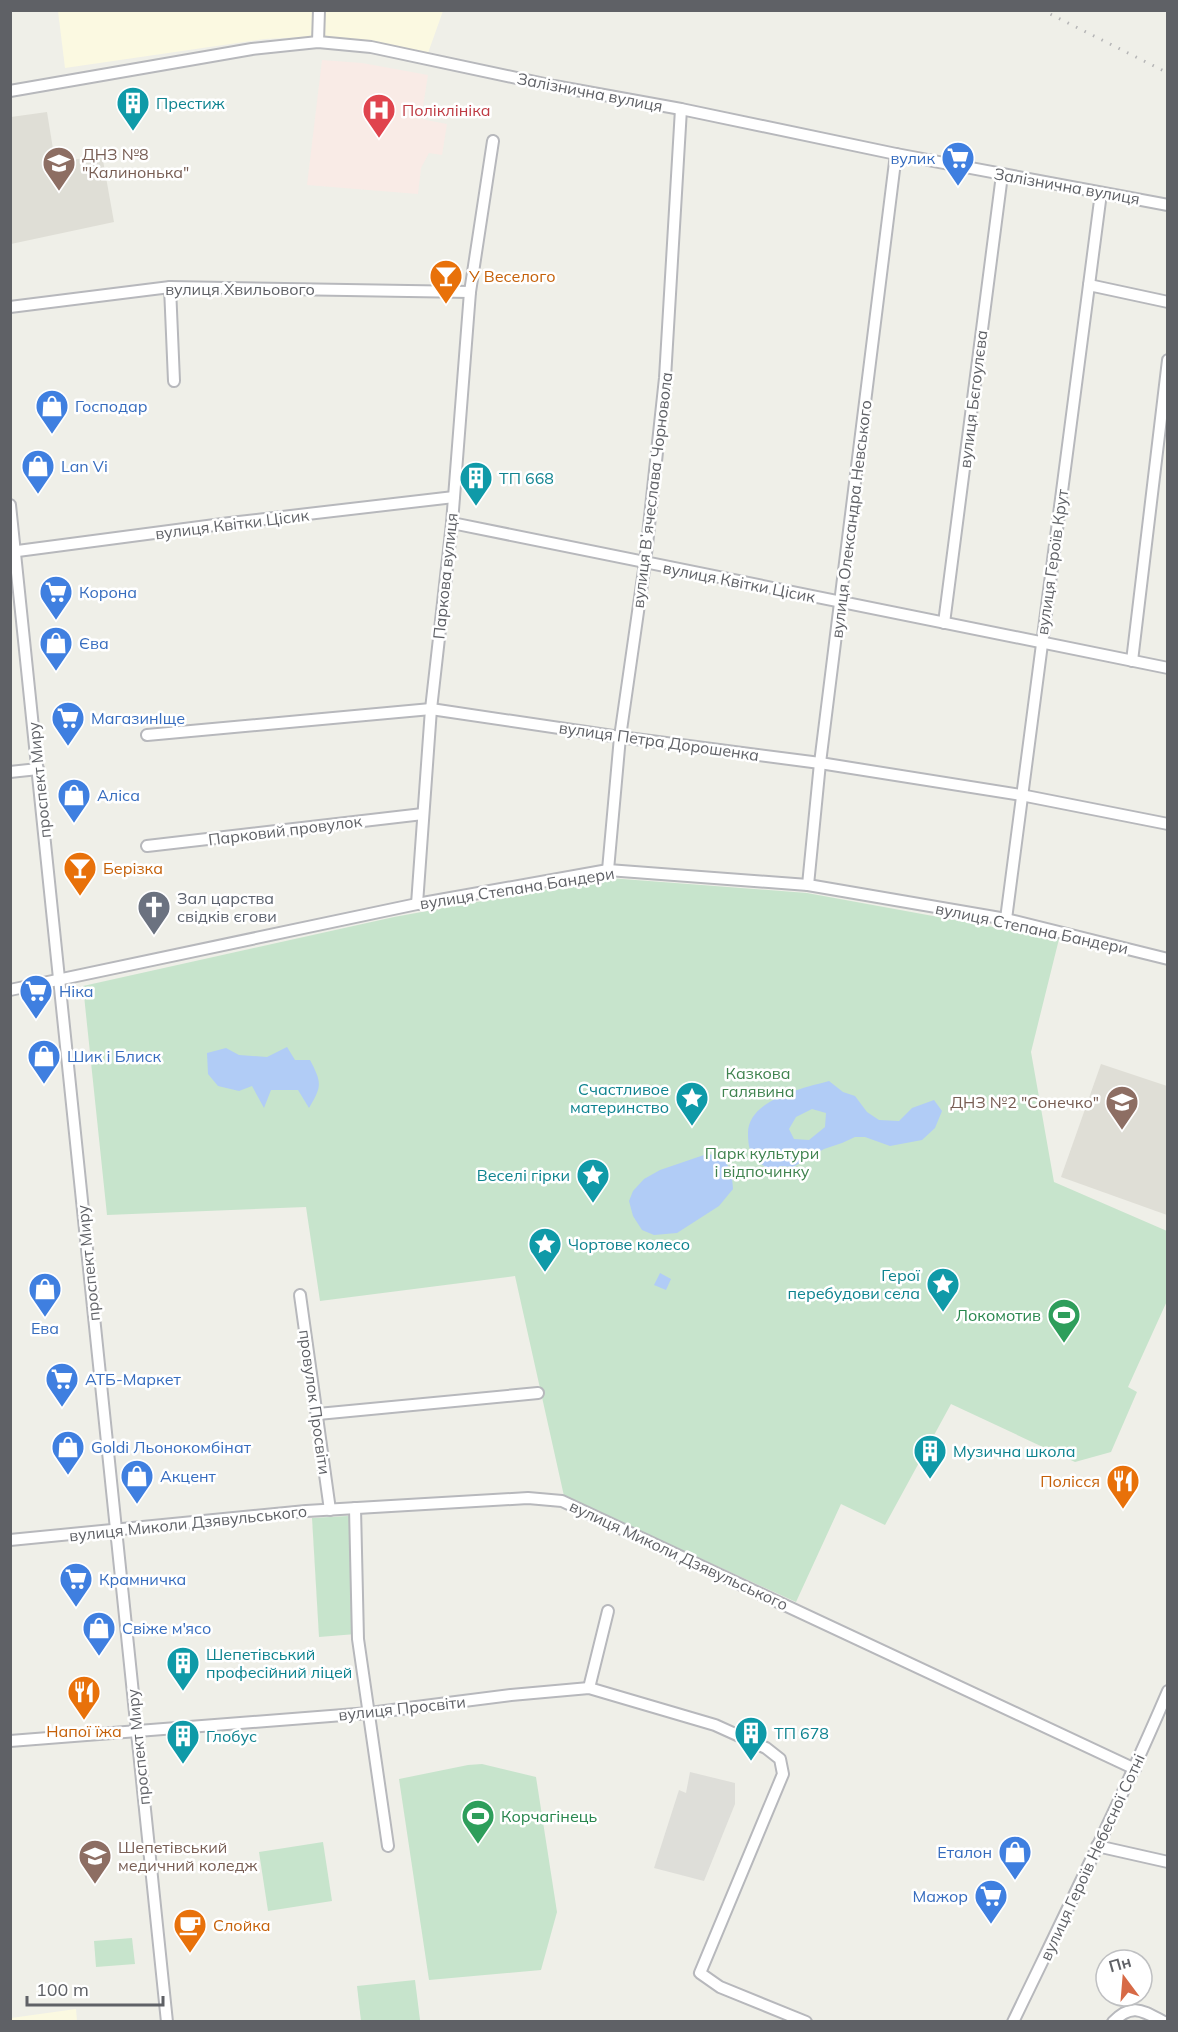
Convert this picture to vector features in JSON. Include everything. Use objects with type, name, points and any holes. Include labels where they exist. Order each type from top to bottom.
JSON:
[{"type":"street","points":[[318,42],[319,10]]},
{"type":"street","name":"Залізнична вулиця","points":[[10,91],[252,49],[318,42],[371,47],[896,154],[1167,205]]},
{"type":"street","name":"вулиця Вʼячеслава Чорновола","points":[[608,870],[620,737],[645,563],[665,378],[681,110]]},
{"type":"street","name":"Паркова вулиця","points":[[417,904],[431,709],[452,523],[470,292],[493,141]]},
{"type":"street","name":"вулиця Олександра Невського","points":[[808,885],[820,763],[896,154]]},
{"type":"street","name":"вулиця Бєгоулєва","points":[[944,623],[1002,175]]},
{"type":"street","name":"вулиця Героїв Крут","points":[[1006,919],[1101,193]]},
{"type":"street","points":[[1089,285],[1167,302]]},
{"type":"street","points":[[170,287],[174,381]]},
{"type":"street","name":"вулиця Хвильового","points":[[10,307],[170,287],[470,292]]},
{"type":"street","points":[[1132,661],[1167,360]]},
{"type":"street","name":"вулиця Квітки Цісик","points":[[13,552],[453,497]]},
{"type":"street","name":"проспект Миру","points":[[10,505],[13,552],[61,980],[167,2022]]},
{"type":"street","name":"вулиця Квітки Цісик","points":[[452,523],[1167,668]]},
{"type":"street","name":"вулиця Петра Дорошенка","points":[[147,735],[431,709],[820,763],[1021,795],[1167,824]]},
{"type":"street","points":[[10,772],[38,769]]},
{"type":"street","name":"Парковий провулок","points":[[147,846],[423,814]]},
{"type":"street","name":"вулиця Степана Бандери","points":[[10,990],[417,904],[608,870],[808,885],[1006,919],[1167,958]]},
{"type":"street","name":"провулок Просвіти","points":[[300,1295],[330,1510]]},
{"type":"street","points":[[318,1414],[538,1393]]},
{"type":"street","name":"вулиця Миколи Дзявульського","points":[[10,1539],[355,1508],[528,1498],[562,1501],[1135,1769]]},
{"type":"street","points":[[355,1508],[358,1640],[388,1846]]},
{"type":"street","points":[[589,1688],[608,1611]]},
{"type":"street","name":"вулиця Просвіти","points":[[10,1741],[369,1713],[589,1688],[716,1725],[766,1748],[780,1760],[783,1774],[700,1973],[720,1987],[806,2022]]},
{"type":"street","name":"вулиця Героїв Небесної Сотні","points":[[1012,2022],[1051,1946],[1135,1769],[1167,1691]]},
{"type":"street","points":[[1097,1846],[1167,1862]]},
{"type":"street","points":[[1113,2022],[1120,2014],[1134,2009],[1164,2022]]},
{"type":"shaded area","points":[[58,11],[443,11],[428,53],[324,36],[265,39],[65,68]]},
{"type":"shaded area","name":"Поліклініка","points":[[322,60],[362,63],[428,75],[421,119],[447,124],[442,155],[429,153],[421,168],[418,194],[307,185]]},
{"type":"shaded area","name":"ДНЗ №8 \"Калинонька\"","points":[[47,112],[54,155],[63,153],[66,161],[102,155],[114,222],[11,244],[11,117]]},
{"type":"shaded area","name":"ДНЗ №2 \"Сонечко\"","points":[[1101,1064],[1167,1086],[1167,1215],[1061,1177]]},
{"type":"shaded area","points":[[690,1772],[735,1783],[735,1804],[704,1881],[654,1868],[679,1790],[686,1793]]},
{"type":"shaded area","points":[[76,2009],[77,2021],[11,2021],[11,2018]]},
{"type":"green space","name":"Парк культури і відпочинку","points":[[609,878],[807,893],[1059,939],[1031,1052],[1054,1182],[1167,1231],[1167,1301],[1128,1387],[1137,1392],[1111,1452],[1075,1462],[951,1404],[885,1525],[841,1504],[796,1602],[564,1496],[515,1276],[320,1301],[306,1207],[107,1215],[83,986],[394,917]]},
{"type":"green space","points":[[348,1516],[353,1521],[356,1634],[319,1637],[312,1518]]},
{"type":"green space","name":"Корчагінець","points":[[482,1764],[536,1777],[557,1912],[541,1970],[429,1980],[399,1779]]},
{"type":"green space","points":[[323,1842],[332,1901],[268,1911],[259,1852]]},
{"type":"green space","points":[[132,1938],[135,1964],[96,1967],[94,1941]]},
{"type":"green space","points":[[415,1980],[420,2020],[361,2021],[357,1986]]},
{"type":"water","points":[[287,1047],[295,1060],[310,1060],[317,1074],[318,1089],[309,1108],[298,1090],[271,1090],[264,1108],[252,1086],[239,1091],[218,1086],[208,1074],[207,1053],[226,1048],[239,1055],[267,1057]]},
{"type":"water","points":[[829,1081],[843,1092],[855,1096],[867,1112],[879,1120],[899,1121],[912,1108],[934,1100],[942,1111],[935,1128],[922,1140],[890,1146],[865,1137],[855,1137],[824,1149],[793,1167],[780,1166],[773,1173],[757,1161],[751,1153],[748,1141],[750,1122],[757,1112],[779,1097]],"holes":[[[812,1109],[826,1113],[825,1127],[809,1140],[794,1139],[789,1129],[796,1117]]]},
{"type":"water","points":[[719,1154],[730,1170],[733,1189],[719,1206],[677,1233],[654,1235],[642,1230],[633,1216],[629,1201],[633,1191],[644,1179],[660,1170],[704,1155]]},
{"type":"water","points":[[660,1273],[671,1279],[666,1290],[654,1285]]},
{"type":"railway","points":[[1042,10],[1168,73]]},
{"type":"place","name":"Престиж","points":[[133,132]]},
{"type":"place","name":"Поліклініка","points":[[379,139]]},
{"type":"place","name":"вулик","points":[[958,187]]},
{"type":"place","name":"ДНЗ №8 \"Калинонька\"","points":[[59,192]]},
{"type":"place","name":"У Веселого","points":[[446,305]]},
{"type":"place","name":"Господар","points":[[52,435]]},
{"type":"place","name":"Lan Vi","points":[[38,495]]},
{"type":"place","name":"ТП 668","points":[[476,507]]},
{"type":"place","name":"Корона","points":[[56,621]]},
{"type":"place","name":"Єва","points":[[56,672]]},
{"type":"place","name":"МагазинІще","points":[[68,747]]},
{"type":"place","name":"Аліса","points":[[74,824]]},
{"type":"place","name":"Берізка","points":[[80,897]]},
{"type":"place","name":"Зал царства свідків єгови","points":[[154,936]]},
{"type":"place","name":"Ніка","points":[[36,1020]]},
{"type":"place","name":"Шик і Блиск","points":[[44,1085]]},
{"type":"place","name":"Счастливое материнство","points":[[692,1127]]},
{"type":"place","name":"ДНЗ №2 \"Сонечко\"","points":[[1122,1131]]},
{"type":"place","name":"Веселі гірки","points":[[593,1204]]},
{"type":"place","name":"Чортове колесо","points":[[545,1273]]},
{"type":"place","name":"Герої перебудови села","points":[[943,1313]]},
{"type":"place","name":"Ева","points":[[45,1318]]},
{"type":"place","name":"Локомотив","points":[[1064,1344]]},
{"type":"place","name":"АТБ-Маркет","points":[[62,1408]]},
{"type":"place","name":"Goldi Льонокомбінат","points":[[68,1476]]},
{"type":"place","name":"Музична школа","points":[[930,1480]]},
{"type":"place","name":"Акцент","points":[[137,1505]]},
{"type":"place","name":"Полісся","points":[[1123,1510]]},
{"type":"place","name":"Крамничка","points":[[76,1608]]},
{"type":"place","name":"Свіже м'ясо","points":[[99,1657]]},
{"type":"place","name":"Шепетівський професійний ліцей","points":[[183,1692]]},
{"type":"place","name":"Напої їжа","points":[[84,1721]]},
{"type":"place","name":"ТП 678","points":[[751,1762]]},
{"type":"place","name":"Глобус","points":[[183,1765]]},
{"type":"place","name":"Корчагінець","points":[[478,1845]]},
{"type":"place","name":"Еталон","points":[[1015,1881]]},
{"type":"place","name":"Шепетівський медичний коледж","points":[[95,1885]]},
{"type":"place","name":"Мажор","points":[[991,1925]]},
{"type":"place","name":"Слойка","points":[[190,1954]]},
{"type":"park label","name":"Казкова галявина","points":[[758,1082]]}]
